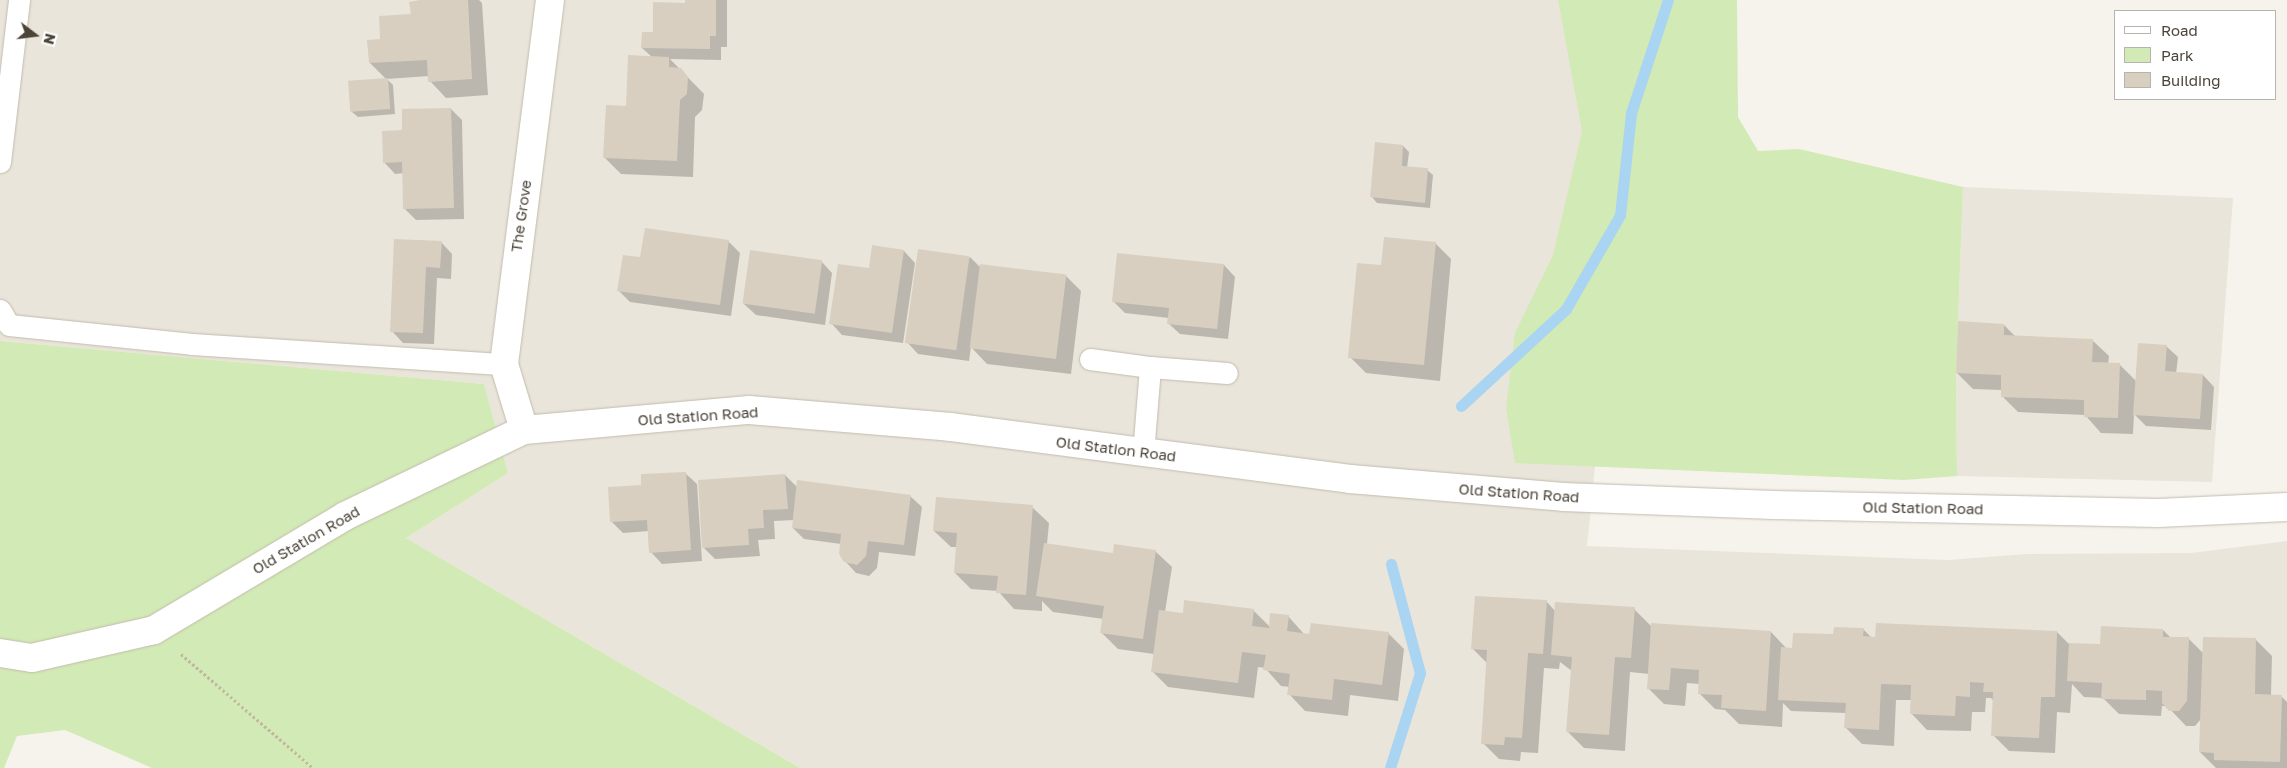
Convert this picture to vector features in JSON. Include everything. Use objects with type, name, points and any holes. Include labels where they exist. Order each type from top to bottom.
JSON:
[{"type":"street","name":"The Grove","points":[[524,430],[504,364],[550,0]]},
{"type":"street","name":"Old Station Road","points":[[0,653],[32,658],[154,630],[345,516],[524,430],[749,410],[950,427],[1350,479],[1563,497],[1774,505],[2148,513],[2287,506]]},
{"type":"lane","points":[[0,162],[19,0]]},
{"type":"lane","points":[[0,310],[9,325],[192,344],[504,364]]},
{"type":"lane","points":[[1090,360],[1227,373]]},
{"type":"lane","points":[[1143,452],[1150,367]]},
{"type":"path","points":[[154,630],[313,768]]},
{"type":"shaded area","points":[[0,0],[1642,0],[1587,546],[1948,560],[2027,554],[2191,553],[2287,541],[2287,768],[800,768],[406,538],[508,473],[484,384],[0,341]]},
{"type":"shaded area","points":[[1963,187],[2233,198],[2212,482],[1957,476],[1956,373]]},
{"type":"green space","points":[[1558,0],[1737,0],[1738,117],[1758,151],[1799,149],[1963,187],[1956,373],[1957,476],[1904,480],[1515,463],[1506,408],[1515,333],[1553,255],[1582,131]]},
{"type":"green space","points":[[0,341],[484,384],[508,473],[406,538],[800,768],[152,768],[65,730],[17,736],[4,768],[0,768]]},
{"type":"building","points":[[420,0],[468,0],[472,79],[428,82],[427,60],[369,63],[367,40],[380,39],[379,16],[411,14],[409,2]]},
{"type":"building","points":[[685,0],[716,0],[716,36],[710,36],[710,49],[641,48],[642,32],[653,32],[653,2],[685,3]]},
{"type":"building","points":[[628,55],[669,57],[669,67],[681,68],[688,77],[687,94],[680,100],[677,161],[603,158],[606,105],[626,106]]},
{"type":"building","points":[[388,78],[390,109],[350,112],[348,81]]},
{"type":"building","points":[[451,108],[454,208],[403,209],[402,162],[383,163],[382,131],[402,130],[402,109]]},
{"type":"building","points":[[1375,142],[1403,145],[1402,166],[1428,168],[1425,203],[1370,197]]},
{"type":"building","points":[[645,228],[729,240],[720,305],[617,291],[623,255],[640,257]]},
{"type":"building","points":[[1384,237],[1436,242],[1424,365],[1348,358],[1357,263],[1381,265]]},
{"type":"building","points":[[394,239],[442,241],[440,268],[426,267],[423,333],[390,332]]},
{"type":"building","points":[[872,245],[904,250],[892,333],[829,324],[838,264],[869,268]]},
{"type":"building","points":[[918,249],[969,256],[956,350],[905,343]]},
{"type":"building","points":[[750,250],[822,260],[815,314],[742,303]]},
{"type":"building","points":[[1117,253],[1224,264],[1217,329],[1167,324],[1169,308],[1112,302]]},
{"type":"building","points":[[980,264],[1066,275],[1056,359],[970,348]]},
{"type":"building","points":[[1958,321],[2004,324],[2004,335],[2093,339],[2092,362],[2120,363],[2118,418],[2084,417],[2084,400],[2001,397],[2001,375],[1956,373]]},
{"type":"building","points":[[2138,343],[2167,345],[2165,371],[2203,374],[2200,419],[2133,415]]},
{"type":"building","points":[[686,472],[691,550],[649,553],[647,520],[610,522],[608,487],[641,485],[641,474]]},
{"type":"building","points":[[785,474],[788,509],[763,510],[764,528],[748,529],[749,545],[702,548],[698,480]]},
{"type":"building","points":[[797,480],[911,495],[904,545],[868,541],[866,556],[857,565],[844,562],[839,554],[841,534],[792,528]]},
{"type":"building","points":[[936,497],[1033,505],[1026,595],[996,593],[998,576],[954,573],[957,533],[933,531]]},
{"type":"building","points":[[1044,543],[1113,553],[1114,544],[1156,550],[1143,639],[1100,633],[1104,606],[1036,596]]},
{"type":"building","points":[[1475,596],[1547,600],[1543,654],[1528,653],[1522,738],[1505,737],[1504,745],[1481,744],[1487,650],[1471,649]]},
{"type":"building","points":[[1184,600],[1254,609],[1252,626],[1269,628],[1270,613],[1289,615],[1287,631],[1309,634],[1311,623],[1389,632],[1382,685],[1334,679],[1332,700],[1287,695],[1290,674],[1263,670],[1266,655],[1242,652],[1238,683],[1151,672],[1159,610],[1183,613]]},
{"type":"building","points":[[1555,602],[1635,607],[1631,658],[1615,657],[1609,735],[1566,732],[1572,657],[1551,655]]},
{"type":"building","points":[[1651,623],[1771,631],[1766,711],[1721,708],[1722,695],[1698,694],[1699,670],[1671,668],[1669,690],[1647,689]]},
{"type":"building","points":[[1876,623],[2057,631],[2055,697],[2041,697],[2039,738],[1991,736],[1993,692],[1983,692],[1984,683],[1970,682],[1970,697],[1956,696],[1955,716],[1910,714],[1911,685],[1881,684],[1879,730],[1844,728],[1846,703],[1778,700],[1781,647],[1792,648],[1793,633],[1833,634],[1834,627],[1864,628],[1863,636],[1875,637]]},
{"type":"building","points":[[2101,626],[2163,629],[2163,637],[2189,637],[2187,701],[2179,711],[2169,711],[2162,703],[2162,691],[2146,690],[2146,700],[2101,699],[2102,683],[2067,681],[2069,643],[2100,644]]},
{"type":"building","points":[[2203,637],[2256,638],[2255,694],[2282,695],[2280,762],[2214,760],[2214,753],[2199,752]]},
{"type":"waterway","points":[[1461,406],[1566,309],[1620,215],[1631,113],[1668,0]]},
{"type":"waterway","points":[[1390,768],[1420,673],[1391,564]]}]
